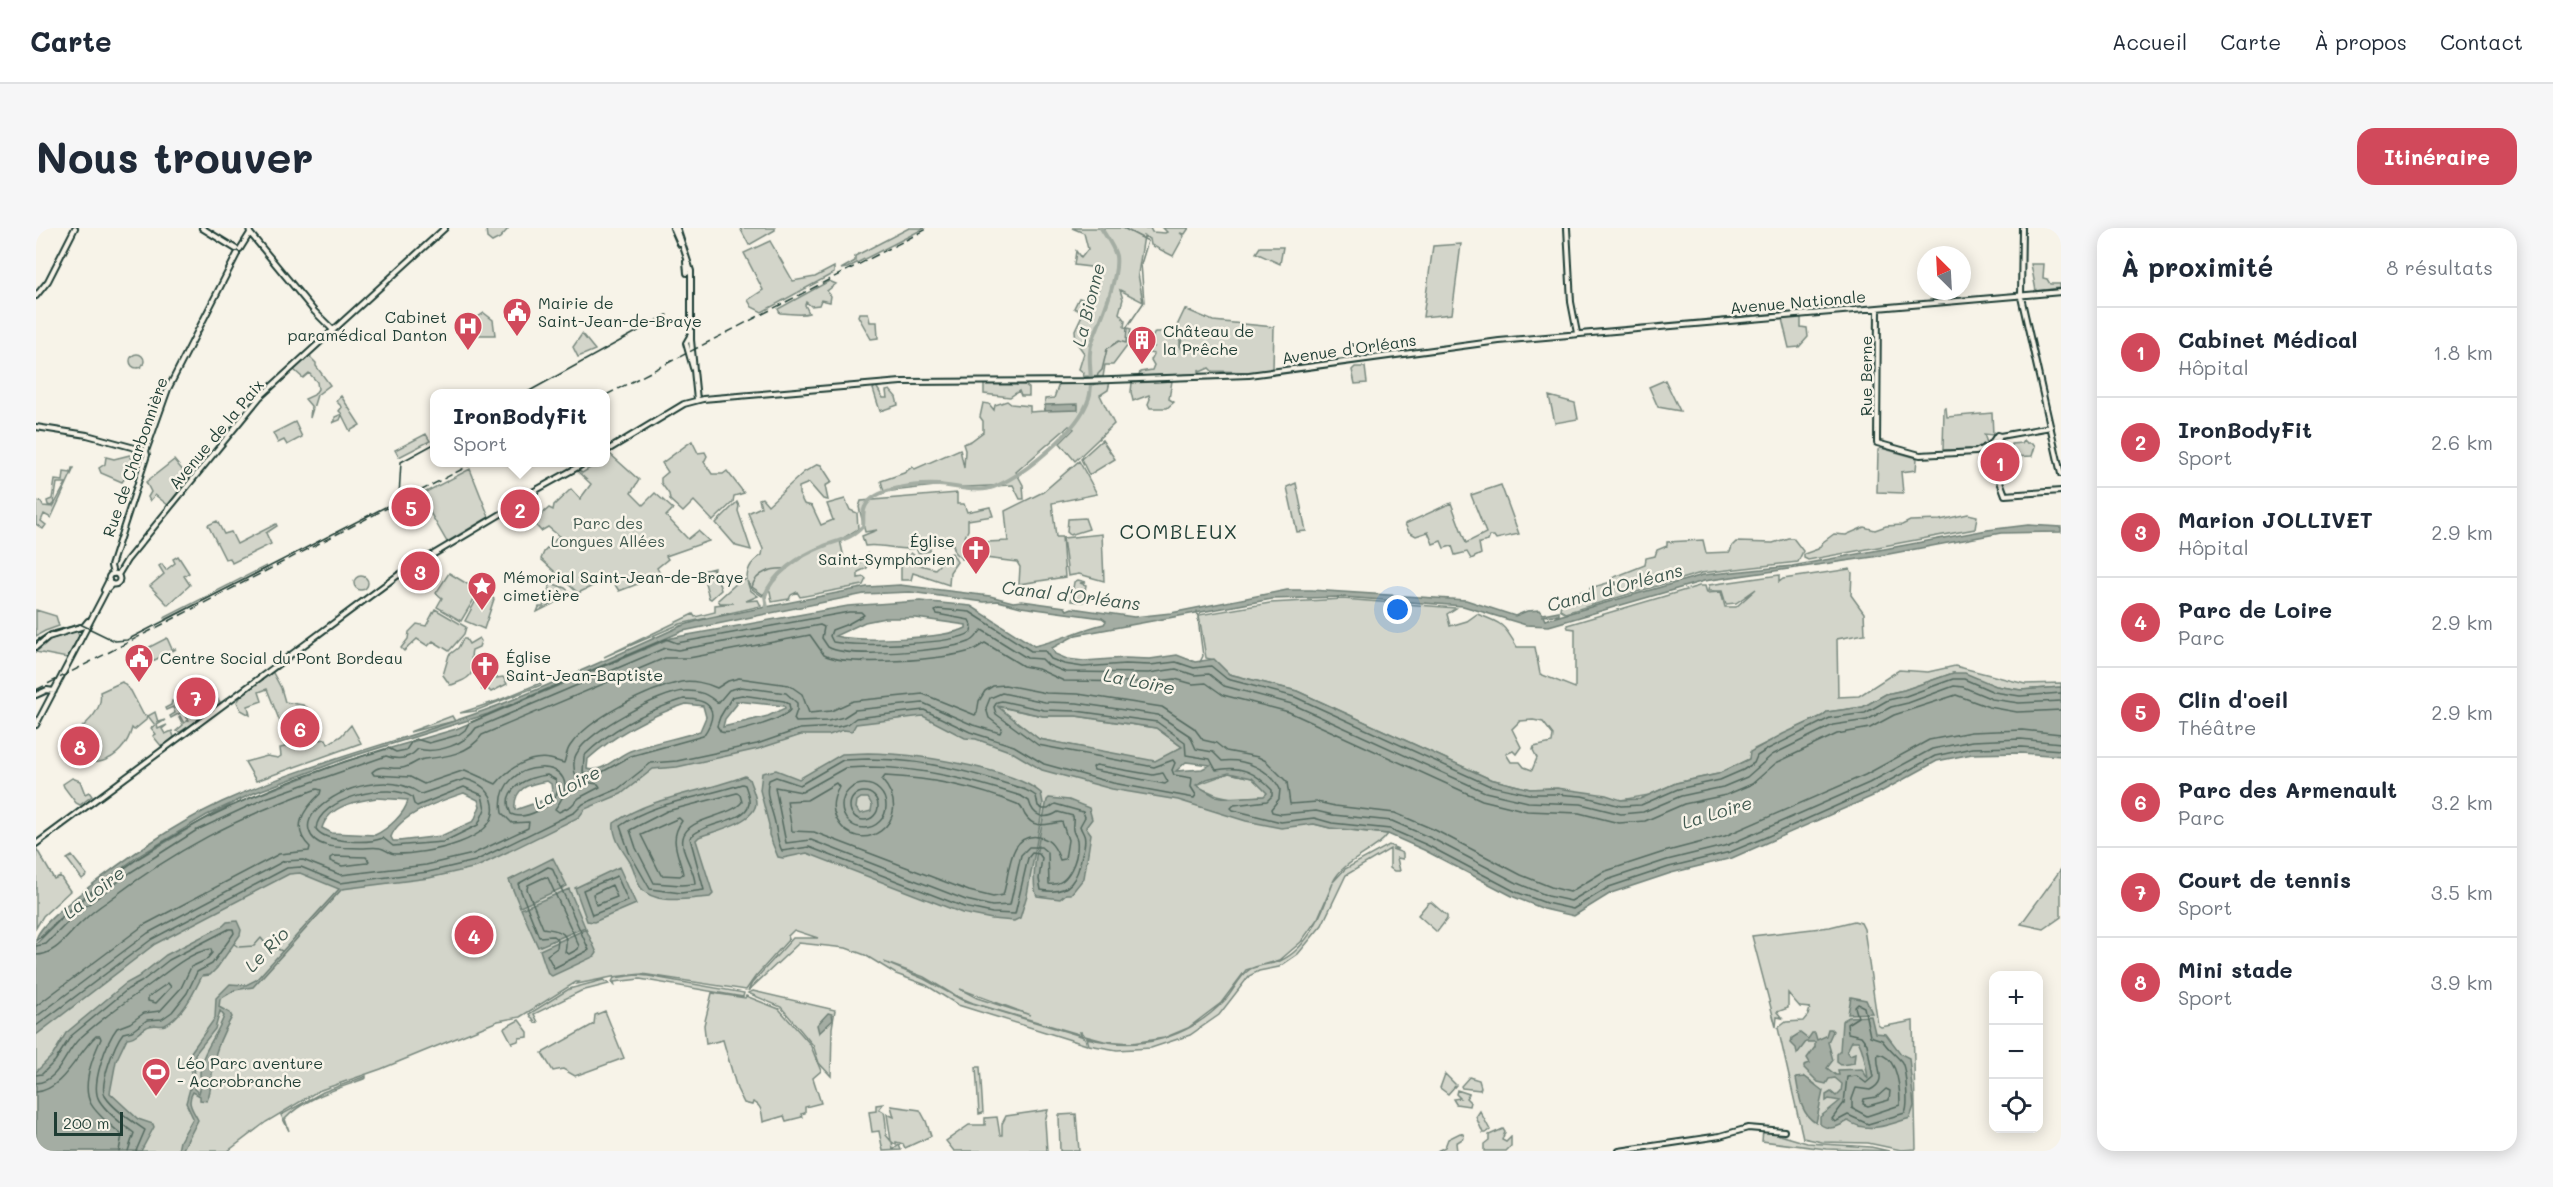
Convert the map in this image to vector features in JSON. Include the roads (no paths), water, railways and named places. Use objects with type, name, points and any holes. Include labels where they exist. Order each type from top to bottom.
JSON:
[{"type":"main road","points":[[36,296],[48,281],[75,228]]},
{"type":"main road","points":[[202,228],[238,251]]},
{"type":"main road","name":"Avenue de la Paix","points":[[115,574],[253,404],[445,228]]},
{"type":"main road","points":[[675,228],[688,271],[690,342],[697,400]]},
{"type":"main road","points":[[1566,228],[1571,302],[1577,333]]},
{"type":"main road","points":[[2022,228],[2020,295],[2060,474]]},
{"type":"main road","points":[[250,231],[314,312],[332,331]]},
{"type":"main road","name":"Rue de Charbonnière","points":[[115,574],[111,566],[147,455],[146,451],[168,389],[250,231]]},
{"type":"main road","name":"Avenue Nationale","points":[[1577,333],[2061,292]]},
{"type":"main road","name":"Rue Berne","points":[[1878,308],[1877,443],[1920,455],[1976,452],[1993,446]]},
{"type":"main road","name":"Avenue d'Orléans","points":[[610,449],[681,406],[697,400],[901,382],[1094,381],[1249,375],[1484,342],[1577,333]]},
{"type":"main road","points":[[36,427],[87,435],[146,451]]},
{"type":"main road","points":[[2051,427],[1997,435],[1993,446],[2004,495],[2061,491]]},
{"type":"main road","points":[[36,843],[401,573],[521,500],[523,494],[530,495],[579,467]]},
{"type":"main road","points":[[521,500],[528,504],[531,501],[530,495]]},
{"type":"main road","points":[[36,723],[85,627],[102,595],[110,582],[115,574],[119,581],[110,582]]},
{"type":"main road","points":[[53,691],[110,582]]},
{"type":"main road","points":[[36,648],[49,638],[85,627]]},
{"type":"main road","points":[[36,695],[47,690],[53,691]]},
{"type":"main road","points":[[1619,1151],[1720,1136],[1748,1128],[1784,1131]]},
{"type":"water","points":[[1078,404],[1078,410],[1045,411],[1045,405]]},
{"type":"water","name":"La Loire","points":[[2028,525],[2061,527],[2061,532],[2001,533],[1873,557],[1704,581],[1549,626],[1526,625],[1463,606],[1342,597],[1272,599],[1076,635],[1052,648],[1055,654],[1067,659],[1084,661],[1150,659],[1177,655],[1195,662],[1214,659],[1229,674],[1297,691],[1490,779],[1530,789],[1557,788],[1606,795],[1621,800],[1640,799],[1676,783],[1718,774],[1749,759],[1750,752],[1827,712],[1863,707],[1886,694],[1953,673],[1965,673],[1996,686],[2021,690],[2061,687],[2061,756],[2021,753],[1972,754],[1937,761],[1875,795],[1732,858],[1671,873],[1611,893],[1574,916],[1544,909],[1514,897],[1388,834],[1330,828],[1314,824],[1281,828],[1246,821],[1178,800],[1112,789],[1042,770],[1012,752],[976,739],[965,738],[923,716],[856,724],[852,731],[843,730],[829,735],[801,735],[758,749],[677,767],[653,769],[621,794],[585,809],[579,817],[477,867],[429,878],[342,889],[253,987],[235,990],[220,999],[219,1007],[230,1013],[232,1017],[216,1053],[207,1101],[200,1100],[200,1096],[193,1092],[191,1096],[191,1106],[198,1120],[182,1151],[178,1151],[180,1141],[193,1118],[186,1103],[191,1085],[191,1052],[215,1018],[216,998],[230,984],[246,985],[256,980],[339,889],[300,873],[289,874],[155,944],[36,1035],[36,944],[75,905],[139,858],[220,810],[346,761],[456,729],[671,638],[848,606],[920,601],[971,606],[1034,646],[1104,624],[1106,621],[1102,618],[1021,607],[998,601],[984,602],[910,592],[864,594],[683,631],[488,714],[347,758],[254,793],[207,815],[137,857],[77,902],[36,941],[41,929],[69,902],[167,832],[203,811],[292,774],[507,702],[681,626],[701,620],[867,587],[900,585],[990,596],[1013,602],[1022,601],[1065,607],[1067,610],[1072,608],[1134,617],[1171,613],[1287,590],[1311,590],[1466,600],[1515,616],[1527,611],[1540,610],[1543,614],[1559,611],[1559,615],[1543,616],[1545,620],[1703,575],[1792,566],[1987,530]],"holes":[[[885,618],[916,618],[966,625],[966,628],[955,632],[921,637],[863,639],[835,636],[865,622]],[[736,701],[784,706],[785,708],[768,716],[723,727],[725,719],[737,704]],[[686,704],[703,706],[706,717],[700,731],[625,753],[598,769],[587,769],[588,759],[622,733],[646,720]],[[997,706],[1043,716],[1076,716],[1156,728],[1182,747],[1155,761],[1039,739]],[[1186,762],[1210,765],[1202,769],[1176,771]],[[1229,773],[1252,778],[1267,793],[1264,796],[1228,798],[1215,796],[1196,785],[1207,779]],[[547,781],[551,784],[552,791],[544,800],[515,810],[516,797],[519,792],[534,784]],[[464,793],[478,800],[480,806],[474,821],[441,836],[393,841],[391,837],[403,821],[434,804]],[[377,798],[408,800],[403,811],[395,820],[375,835],[332,833],[322,828],[326,820],[337,809]],[[220,1011],[224,1016],[202,1060],[200,1076],[203,1079],[199,1093],[194,1089],[195,1054],[215,1029]]]},
{"type":"water","points":[[842,754],[886,754],[958,763],[1007,776],[1041,793],[1042,812],[1027,895],[1020,918],[1014,921],[962,913],[807,853],[778,857],[769,835],[769,825],[760,790],[762,773],[776,770],[799,779]],"holes":[[[861,798],[868,798],[872,805],[871,811],[860,814],[856,808],[857,801]]]},
{"type":"water","points":[[745,776],[749,779],[755,797],[754,810],[742,821],[696,840],[713,894],[710,897],[674,900],[647,894],[639,885],[632,865],[619,844],[614,823],[661,801]]},
{"type":"water","points":[[1049,798],[1069,800],[1089,808],[1092,819],[1086,827],[1091,834],[1084,878],[1071,894],[1066,894],[1060,899],[1037,896],[1035,888],[1037,850]]},
{"type":"water","points":[[553,858],[567,886],[520,907],[509,880]]},
{"type":"water","points":[[619,867],[636,904],[594,922],[587,921],[575,888]]},
{"type":"water","points":[[569,889],[585,927],[538,947],[521,909]]},
{"type":"water","points":[[237,921],[241,930],[240,935],[217,968],[210,975],[202,976],[183,1010],[165,1025],[149,1026],[135,1036],[127,1038],[116,1061],[110,1093],[138,1119],[153,1124],[154,1127],[141,1151],[36,1151],[36,1072],[53,1055],[66,1033],[125,984],[166,955],[227,922]]},
{"type":"water","points":[[586,929],[597,953],[595,956],[552,976],[548,974],[540,950]]},
{"type":"water","points":[[1851,997],[1866,1000],[1872,1013],[1848,1014]]},
{"type":"water","points":[[828,1013],[832,1014],[833,1020],[819,1033],[817,1025]]},
{"type":"water","points":[[1871,1016],[1875,1033],[1886,1034],[1901,1054],[1909,1058],[1914,1106],[1910,1118],[1870,1128],[1848,1121],[1827,1128],[1820,1124],[1820,1117],[1840,1101],[1829,1099],[1826,1101],[1826,1095],[1831,1092],[1836,1096],[1841,1091],[1842,1084],[1835,1078],[1829,1079],[1826,1084],[1818,1082],[1804,1068],[1804,1065],[1810,1063],[1807,1058],[1815,1047],[1815,1042],[1806,1042],[1797,1054],[1796,1048],[1791,1043],[1792,1038],[1800,1033],[1808,1039],[1812,1033],[1815,1033],[1817,1040],[1826,1036],[1828,1029],[1831,1029],[1833,1031],[1828,1042],[1833,1060],[1827,1068],[1836,1075],[1839,1075],[1838,1070],[1862,1069],[1868,1079],[1858,1041],[1852,1041],[1847,1051],[1850,1055],[1855,1053],[1854,1063],[1841,1065],[1837,1062],[1837,1054],[1840,1051],[1842,1021],[1849,1017]]},
{"type":"water","points":[[1805,1077],[1823,1091],[1816,1123],[1803,1109],[1799,1097],[1796,1078]]},
{"type":"waterway","name":"La Bionne","points":[[767,608],[765,596],[768,588],[780,573],[805,555],[858,531],[863,526],[865,507],[878,495],[898,488],[920,485],[974,489],[994,487],[1035,462],[1074,424],[1083,411],[1091,391],[1091,346],[1115,275],[1116,256],[1101,228]]},
{"type":"waterway","points":[[1099,373],[1102,370],[1107,349],[1119,341],[1126,343],[1127,327],[1144,302],[1141,264],[1148,241],[1123,228]]},
{"type":"waterway","points":[[1097,378],[1098,374]]},
{"type":"waterway","name":"La Bionne","points":[[1091,385],[1097,384]]},
{"type":"waterway","points":[[765,596],[752,587],[757,578],[770,570],[787,569]]},
{"type":"waterway","points":[[1197,611],[1203,656],[1200,662]]},
{"type":"waterway","name":"Le Rio","points":[[239,947],[254,946],[261,938],[265,943],[282,951]]},
{"type":"tram line","points":[[533,389],[667,315]]},
{"type":"tram line","points":[[36,641],[50,632],[80,624],[115,641],[127,640],[395,502],[399,496],[401,462],[430,446]]},
{"type":"railway","points":[[610,393],[929,228]]},
{"type":"railway","points":[[36,690],[466,467]]},
{"type":"place","name":"Mairie de Saint-Jean-de-Braye","points":[[517,338]]},
{"type":"place","name":"Cabinet paramédical Danton","points":[[468,352]]},
{"type":"place","name":"Château de la Prêche","points":[[1142,366]]},
{"type":"place","name":"Cabinet Médical","points":[[2000,462]]},
{"type":"place","name":"Clin d'oeil","points":[[411,507]]},
{"type":"place","name":"IronBodyFit","points":[[520,509]]},
{"type":"place","name":"Marion JOLLIVET","points":[[420,571]]},
{"type":"place","name":"Église Saint-Symphorien","points":[[976,576]]},
{"type":"place","name":"Mémorial Saint-Jean-de-Braye cimetière","points":[[482,612]]},
{"type":"place","name":"Centre Social du Pont Bordeau","points":[[139,684]]},
{"type":"place","name":"Église Saint-Jean-Baptiste","points":[[485,692]]},
{"type":"place","name":"Court de tennis","points":[[196,697]]},
{"type":"place","name":"Parc des Armenault","points":[[300,728]]},
{"type":"place","name":"Mini stade","points":[[80,746]]},
{"type":"place","name":"Parc de Loire","points":[[474,935]]},
{"type":"place","name":"Léo Parc aventure - Accrobranche","points":[[156,1098]]},
{"type":"district","name":"COMBLEUX","points":[[1179,532]]},
{"type":"park label","name":"Parc des Longues Allées","points":[[608,532]]},
{"type":"water label","name":"Canal d'Orléans","points":[[1615,588]]},
{"type":"water label","name":"Canal d'Orléans","points":[[1071,596]]}]
